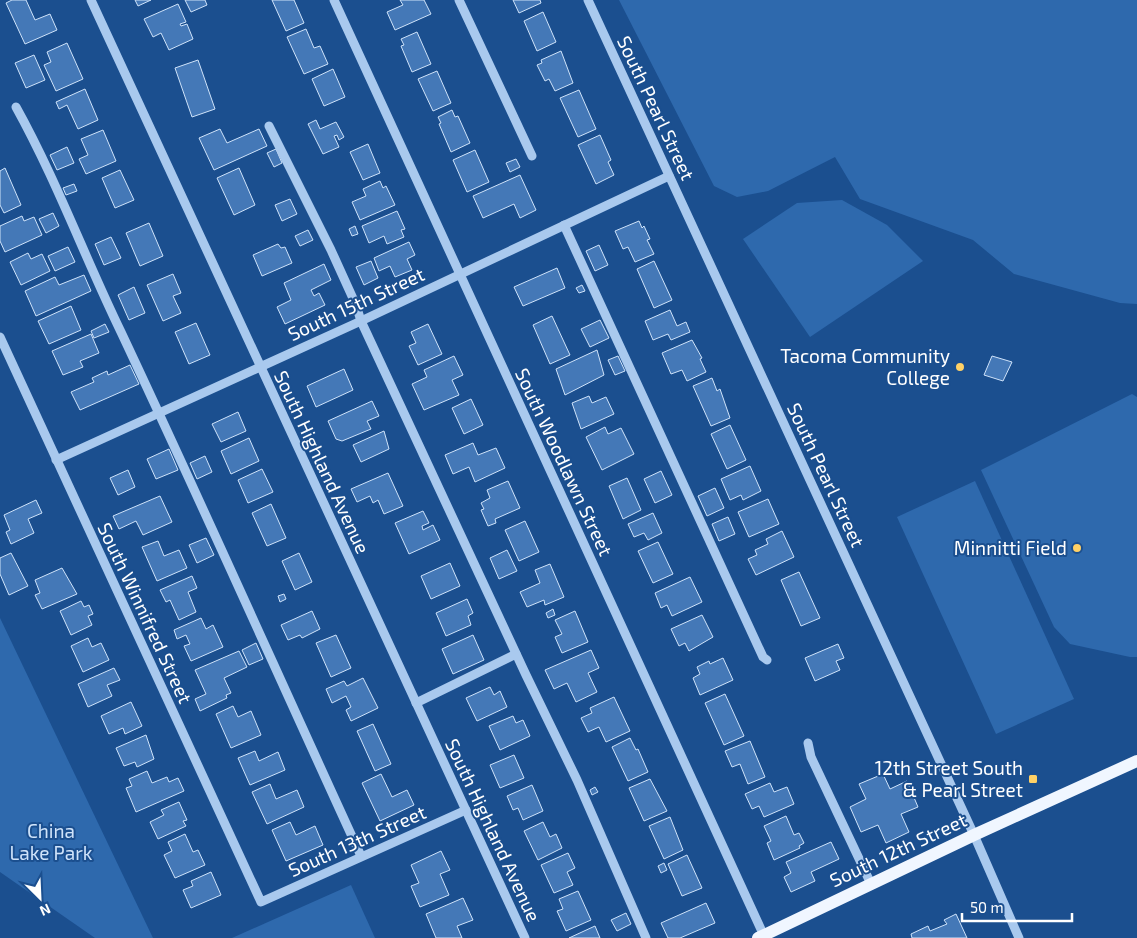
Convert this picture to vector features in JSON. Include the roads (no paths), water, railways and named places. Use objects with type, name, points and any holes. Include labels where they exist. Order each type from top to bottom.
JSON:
[{"type":"main road","name":"South 12th Street","points":[[762,937],[974,835],[1137,761]]},
{"type":"street","name":"South Highland Avenue","points":[[90,0],[525,938]]},
{"type":"street","name":"South Woodlawn Street","points":[[334,0],[762,937]]},
{"type":"street","points":[[459,0],[532,156]]},
{"type":"street","name":"South Pearl Street","points":[[588,0],[974,835],[1019,938]]},
{"type":"street","points":[[16,107],[49,171],[63,207],[361,856]]},
{"type":"street","points":[[269,126],[331,250],[356,305],[361,321],[516,654],[577,780],[646,938]]},
{"type":"street","name":"South 15th Street","points":[[56,460],[361,321],[459,273],[669,176]]},
{"type":"street","points":[[564,225],[726,580],[763,657],[767,660]]},
{"type":"street","name":"South Winnifred Street","points":[[0,337],[261,902]]},
{"type":"street","points":[[416,703],[516,654]]},
{"type":"street","points":[[808,743],[811,756],[871,884]]},
{"type":"street","name":"South 13th Street","points":[[261,902],[466,810]]},
{"type":"place","name":"Tacoma Community College","points":[[960,367]]},
{"type":"place","name":"Minnitti Field","points":[[1077,548]]},
{"type":"place","name":"12th Street South & Pearl Street","points":[[1033,779]]},
{"type":"park label","name":"China Lake Park","points":[[51,842]]}]
